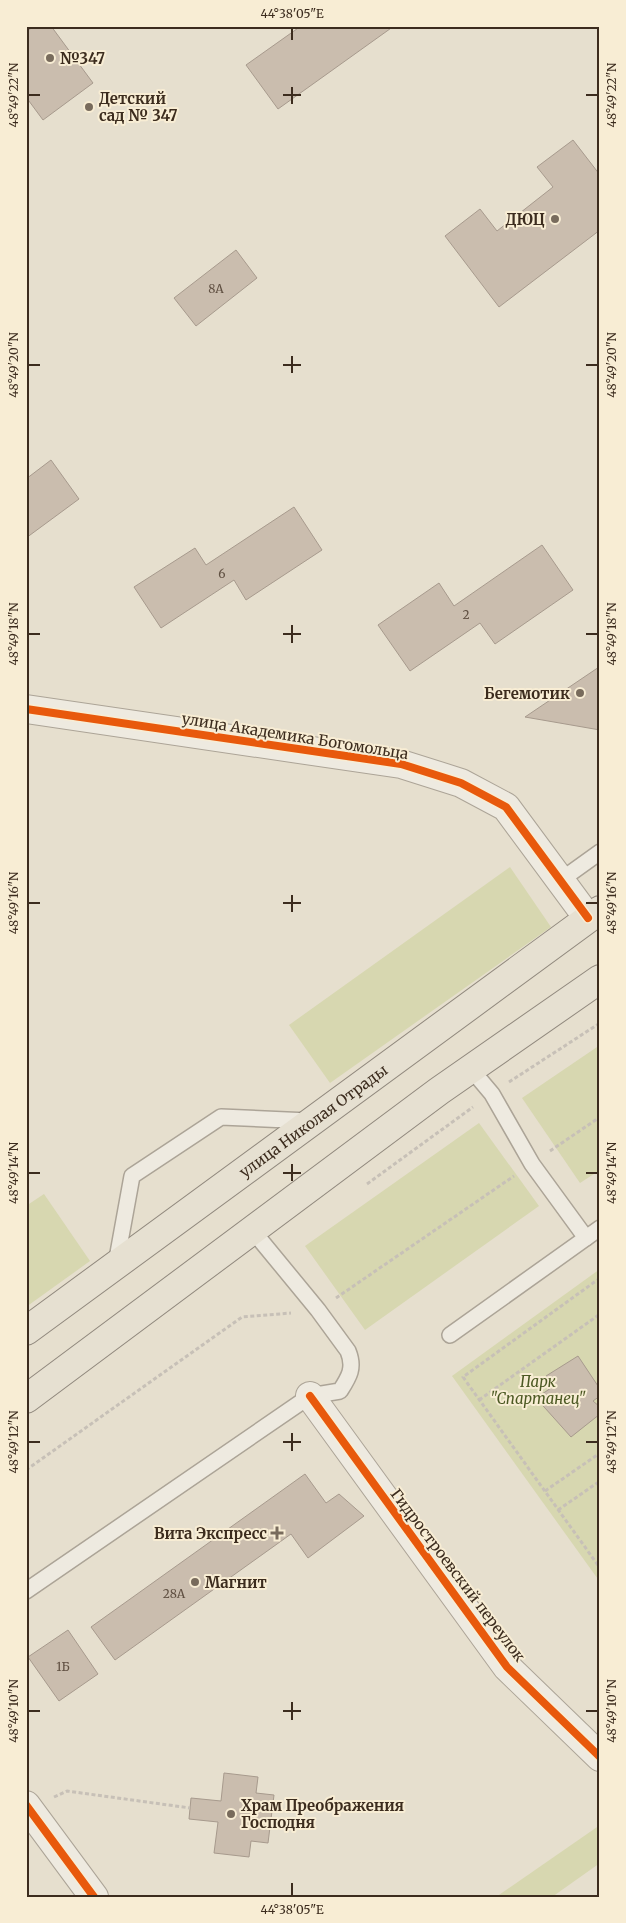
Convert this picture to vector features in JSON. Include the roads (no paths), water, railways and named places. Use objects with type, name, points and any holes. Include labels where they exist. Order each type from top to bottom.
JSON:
[{"type":"main road","name":"улица Николая Отрады","points":[[26,1331],[594,914]]},
{"type":"main road","points":[[26,1399],[472,1069],[600,979]]},
{"type":"street","name":"улица Академика Богомольца","points":[[26,709],[401,764],[461,783],[506,807],[561,880],[594,914]]},
{"type":"street","name":"Гидростроевский переулок","points":[[310,1396],[507,1667],[600,1757]]},
{"type":"street","points":[[27,1806],[94,1897]]},
{"type":"lane","points":[[561,880],[600,852]]},
{"type":"lane","points":[[472,1069],[492,1094],[532,1164],[586,1238]]},
{"type":"lane","points":[[116,1265],[132,1176],[220,1117],[313,1121]]},
{"type":"lane","points":[[450,1335],[600,1228]]},
{"type":"lane","points":[[26,1592],[310,1396],[340,1391],[352,1374],[351,1358],[348,1351],[318,1310],[253,1230]]},
{"type":"place","name":"№347","points":[[50,58]]},
{"type":"place","name":"Детский сад № 347","points":[[89,107]]},
{"type":"place","name":"ДЮЦ","points":[[555,219]]},
{"type":"place","name":"Бегемотик","points":[[580,693]]},
{"type":"place","name":"Вита Экспресс","points":[[277,1533]]},
{"type":"place","name":"Магнит","points":[[195,1582]]},
{"type":"place","name":"Храм Преображения Господня","points":[[231,1814]]},
{"type":"park label","name":"Парк \"Спартанец\"","points":[[538,1390]]}]
